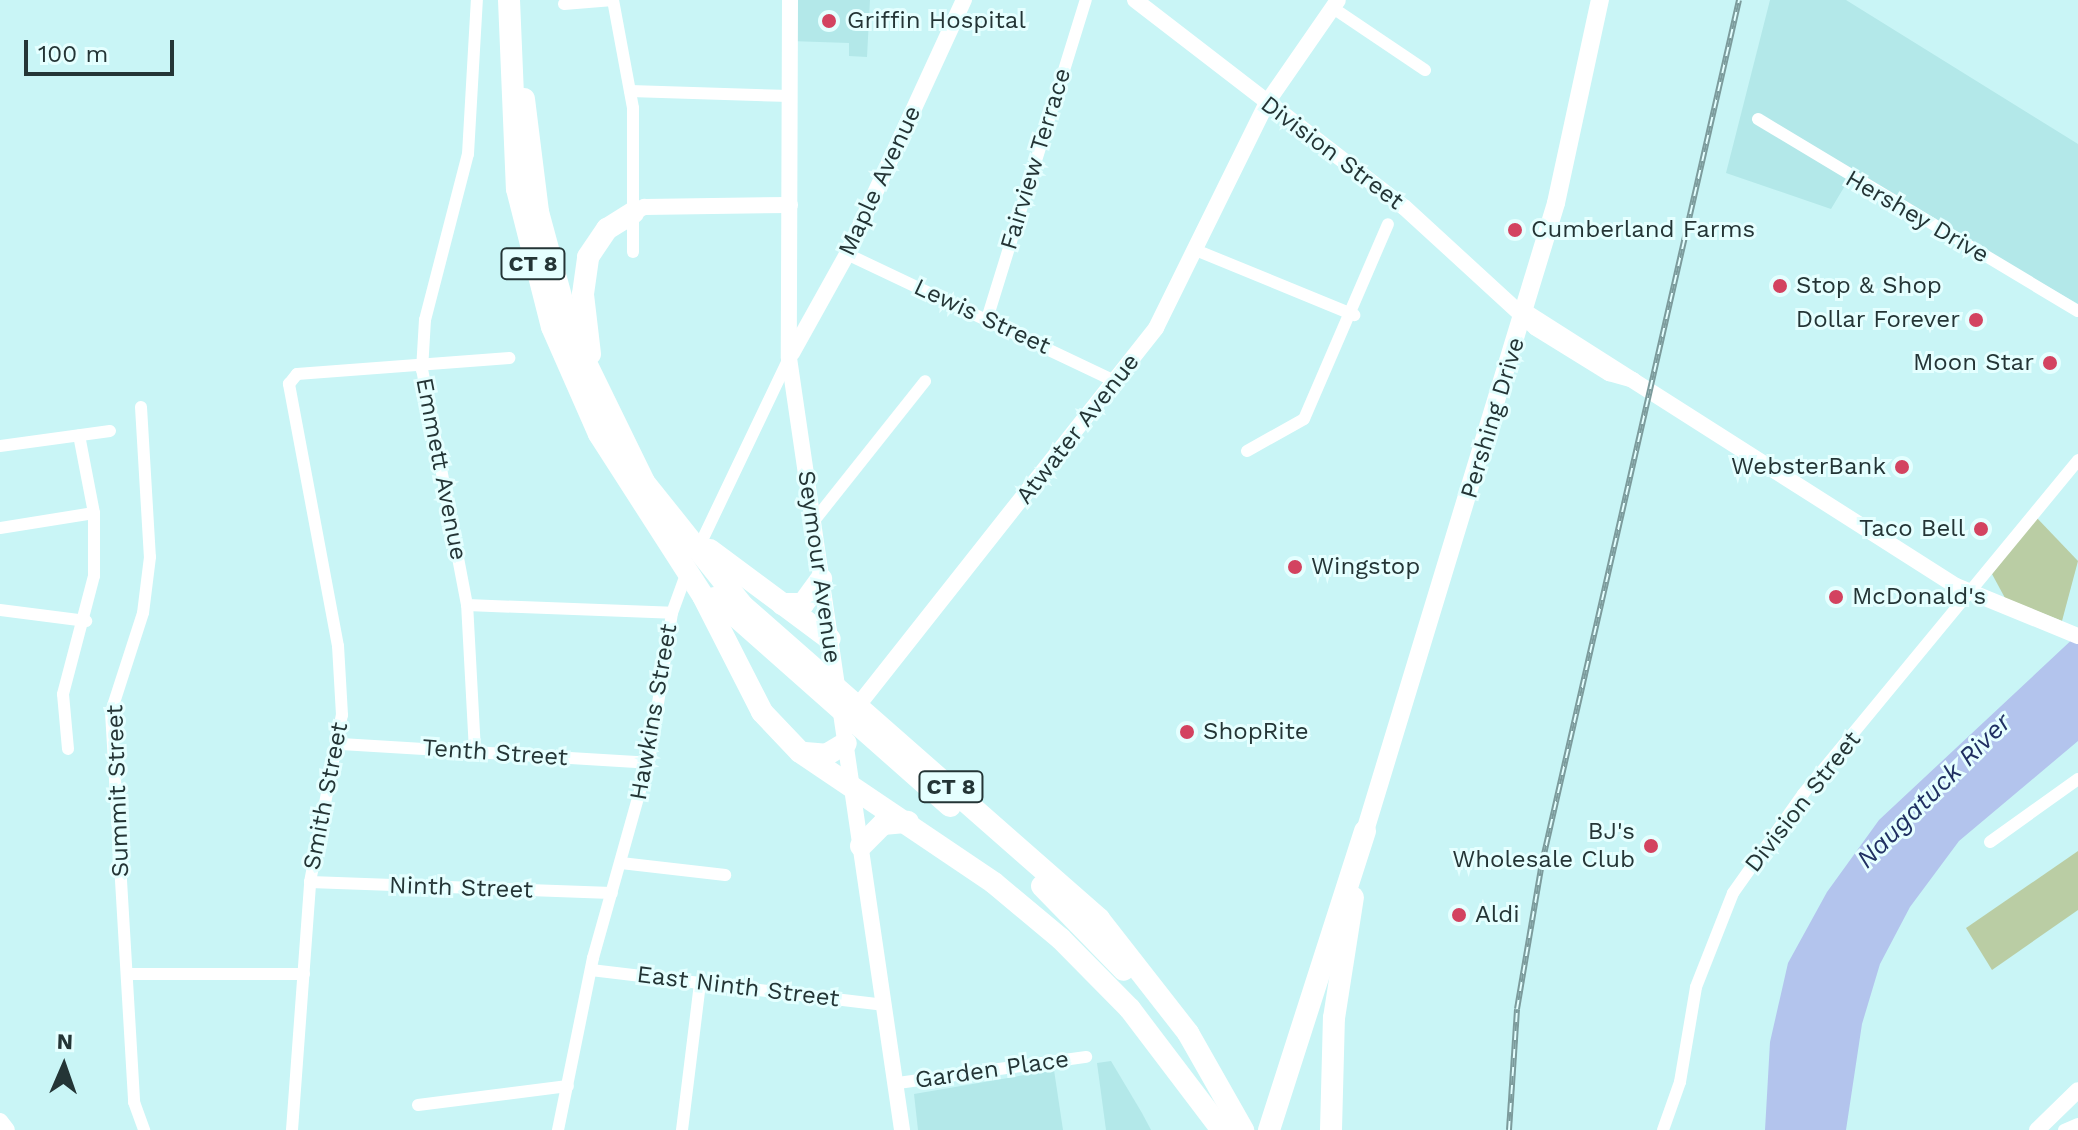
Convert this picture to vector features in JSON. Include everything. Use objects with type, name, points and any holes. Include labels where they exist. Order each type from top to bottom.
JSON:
[{"type":"highway","name":"CT 8","points":[[509,0],[512,144],[532,259],[564,358],[642,507],[737,624],[1086,928],[1176,1037],[1228,1124]]},
{"type":"highway","name":"CT 8","points":[[524,0],[524,95],[538,212],[570,330],[600,402],[644,482],[743,606],[1099,919],[1188,1033],[1228,1124]]},
{"type":"highway","points":[[600,402],[585,329],[584,272],[600,236],[633,213]]},
{"type":"highway","points":[[644,482],[711,551],[830,639]]},
{"type":"highway","points":[[642,507],[703,596],[762,712],[800,752],[908,822],[1061,939],[1130,1009],[1228,1124]]},
{"type":"highway","points":[[782,604],[803,604],[821,579]]},
{"type":"highway","points":[[800,752],[826,755],[845,733]]},
{"type":"highway","points":[[861,846],[883,824],[908,822]]},
{"type":"highway","points":[[1269,1130],[1365,831]]},
{"type":"highway","points":[[1331,1130],[1334,1018],[1365,831]]},
{"type":"main road","name":"Seymour Avenue","points":[[790,0],[789,358],[898,1083],[902,1130]]},
{"type":"main road","name":"Maple Avenue","points":[[789,358],[847,254],[964,0]]},
{"type":"main road","name":"Division Street","points":[[1135,0],[1266,104],[1404,207],[1524,311],[1543,333],[1609,373],[1635,380],[1970,593],[2078,636]]},
{"type":"main road","name":"Pershing Drive","points":[[1365,831],[1524,311],[1600,0]]},
{"type":"main road","name":"Atwater Avenue","points":[[845,733],[866,695],[1117,382],[1198,251],[1266,104],[1336,2]]},
{"type":"main road","points":[[633,213],[644,207],[790,205]]},
{"type":"main road","points":[[2037,1130],[2078,1090]]},
{"type":"main road","points":[[0,1121],[7,1130]]},
{"type":"street","name":"Emmett Avenue","points":[[475,751],[467,605],[422,370],[425,320],[468,154],[477,0]]},
{"type":"street","points":[[564,4],[613,0],[630,91],[633,252]]},
{"type":"street","name":"Fairview Terrace","points":[[987,319],[1086,0]]},
{"type":"street","points":[[1336,2],[1425,70]]},
{"type":"street","points":[[630,91],[790,96]]},
{"type":"street","name":"Hershey Drive","points":[[1758,119],[2078,311]]},
{"type":"street","points":[[1247,451],[1304,419],[1354,315],[1388,224]]},
{"type":"street","points":[[1198,251],[1354,315]]},
{"type":"street","name":"Lewis Street","points":[[847,254],[1117,382]]},
{"type":"street","points":[[422,370],[509,358]]},
{"type":"street","name":"Hawkins Street","points":[[558,1130],[591,970],[648,763],[674,607],[789,358]]},
{"type":"street","name":"Smith Street","points":[[292,1130],[310,882],[341,744],[338,646],[290,392],[297,374],[422,370]]},
{"type":"street","points":[[813,522],[925,381]]},
{"type":"street","name":"Summit Street","points":[[141,407],[150,557],[143,613],[111,712],[134,1102],[144,1130]]},
{"type":"street","points":[[0,446],[110,431]]},
{"type":"street","points":[[68,749],[63,694],[86,621],[94,513],[79,435]]},
{"type":"street","points":[[1970,593],[2078,460]]},
{"type":"street","points":[[0,528],[94,513]]},
{"type":"street","name":"Division Street","points":[[1663,1130],[1680,1082],[1699,977],[1733,893],[1803,794],[1970,593]]},
{"type":"street","points":[[467,605],[674,607]]},
{"type":"street","points":[[0,610],[86,621]]},
{"type":"street","name":"Tenth Street","points":[[341,744],[648,763]]},
{"type":"street","points":[[1990,842],[2078,779]]},
{"type":"street","points":[[621,863],[725,875]]},
{"type":"street","name":"Ninth Street","points":[[310,882],[612,893]]},
{"type":"street","name":"East Ninth Street","points":[[591,970],[885,1005]]},
{"type":"street","points":[[127,974],[304,974]]},
{"type":"street","points":[[682,1130],[700,983]]},
{"type":"street","name":"Garden Place","points":[[898,1083],[1086,1057]]},
{"type":"street","points":[[418,1105],[568,1086]]},
{"type":"street","points":[[2070,1126],[2078,1113]]},
{"type":"shaded area","name":"Griffin Hospital","points":[[790,0],[870,0],[867,57],[849,56],[849,43],[790,41]]},
{"type":"shaded area","points":[[1770,0],[1846,0],[2078,144],[2078,304],[1852,174],[1831,209],[1726,173]]},
{"type":"shaded area","points":[[1111,1061],[1151,1130],[1106,1130],[1097,1063]]},
{"type":"shaded area","points":[[1054,1070],[1063,1130],[918,1130],[914,1094]]},
{"type":"green space","points":[[2036,517],[2078,561],[2062,621],[2005,598],[1992,574]]},
{"type":"green space","points":[[2078,851],[2078,910],[1992,970],[1966,928]]},
{"type":"water","name":"Naugatuck River","points":[[2078,634],[2078,741],[1959,841],[1910,907],[1880,964],[1862,1024],[1846,1130],[1765,1130],[1770,1042],[1788,963],[1827,892],[1879,820]]},
{"type":"railway","points":[[1509,1130],[1517,1009],[1542,863],[1739,0]]},
{"type":"place","name":"Griffin Hospital","points":[[829,21]]},
{"type":"place","name":"Cumberland Farms","points":[[1515,230]]},
{"type":"place","name":"Stop & Shop","points":[[1780,286]]},
{"type":"place","name":"Dollar Forever","points":[[1976,320]]},
{"type":"place","name":"Moon Star","points":[[2050,363]]},
{"type":"place","name":"WebsterBank","points":[[1902,467]]},
{"type":"place","name":"Taco Bell","points":[[1981,529]]},
{"type":"place","name":"Wingstop","points":[[1295,567]]},
{"type":"place","name":"McDonald's","points":[[1836,597]]},
{"type":"place","name":"ShopRite","points":[[1187,732]]},
{"type":"place","name":"BJ's Wholesale Club","points":[[1651,846]]},
{"type":"place","name":"Aldi","points":[[1459,915]]}]
